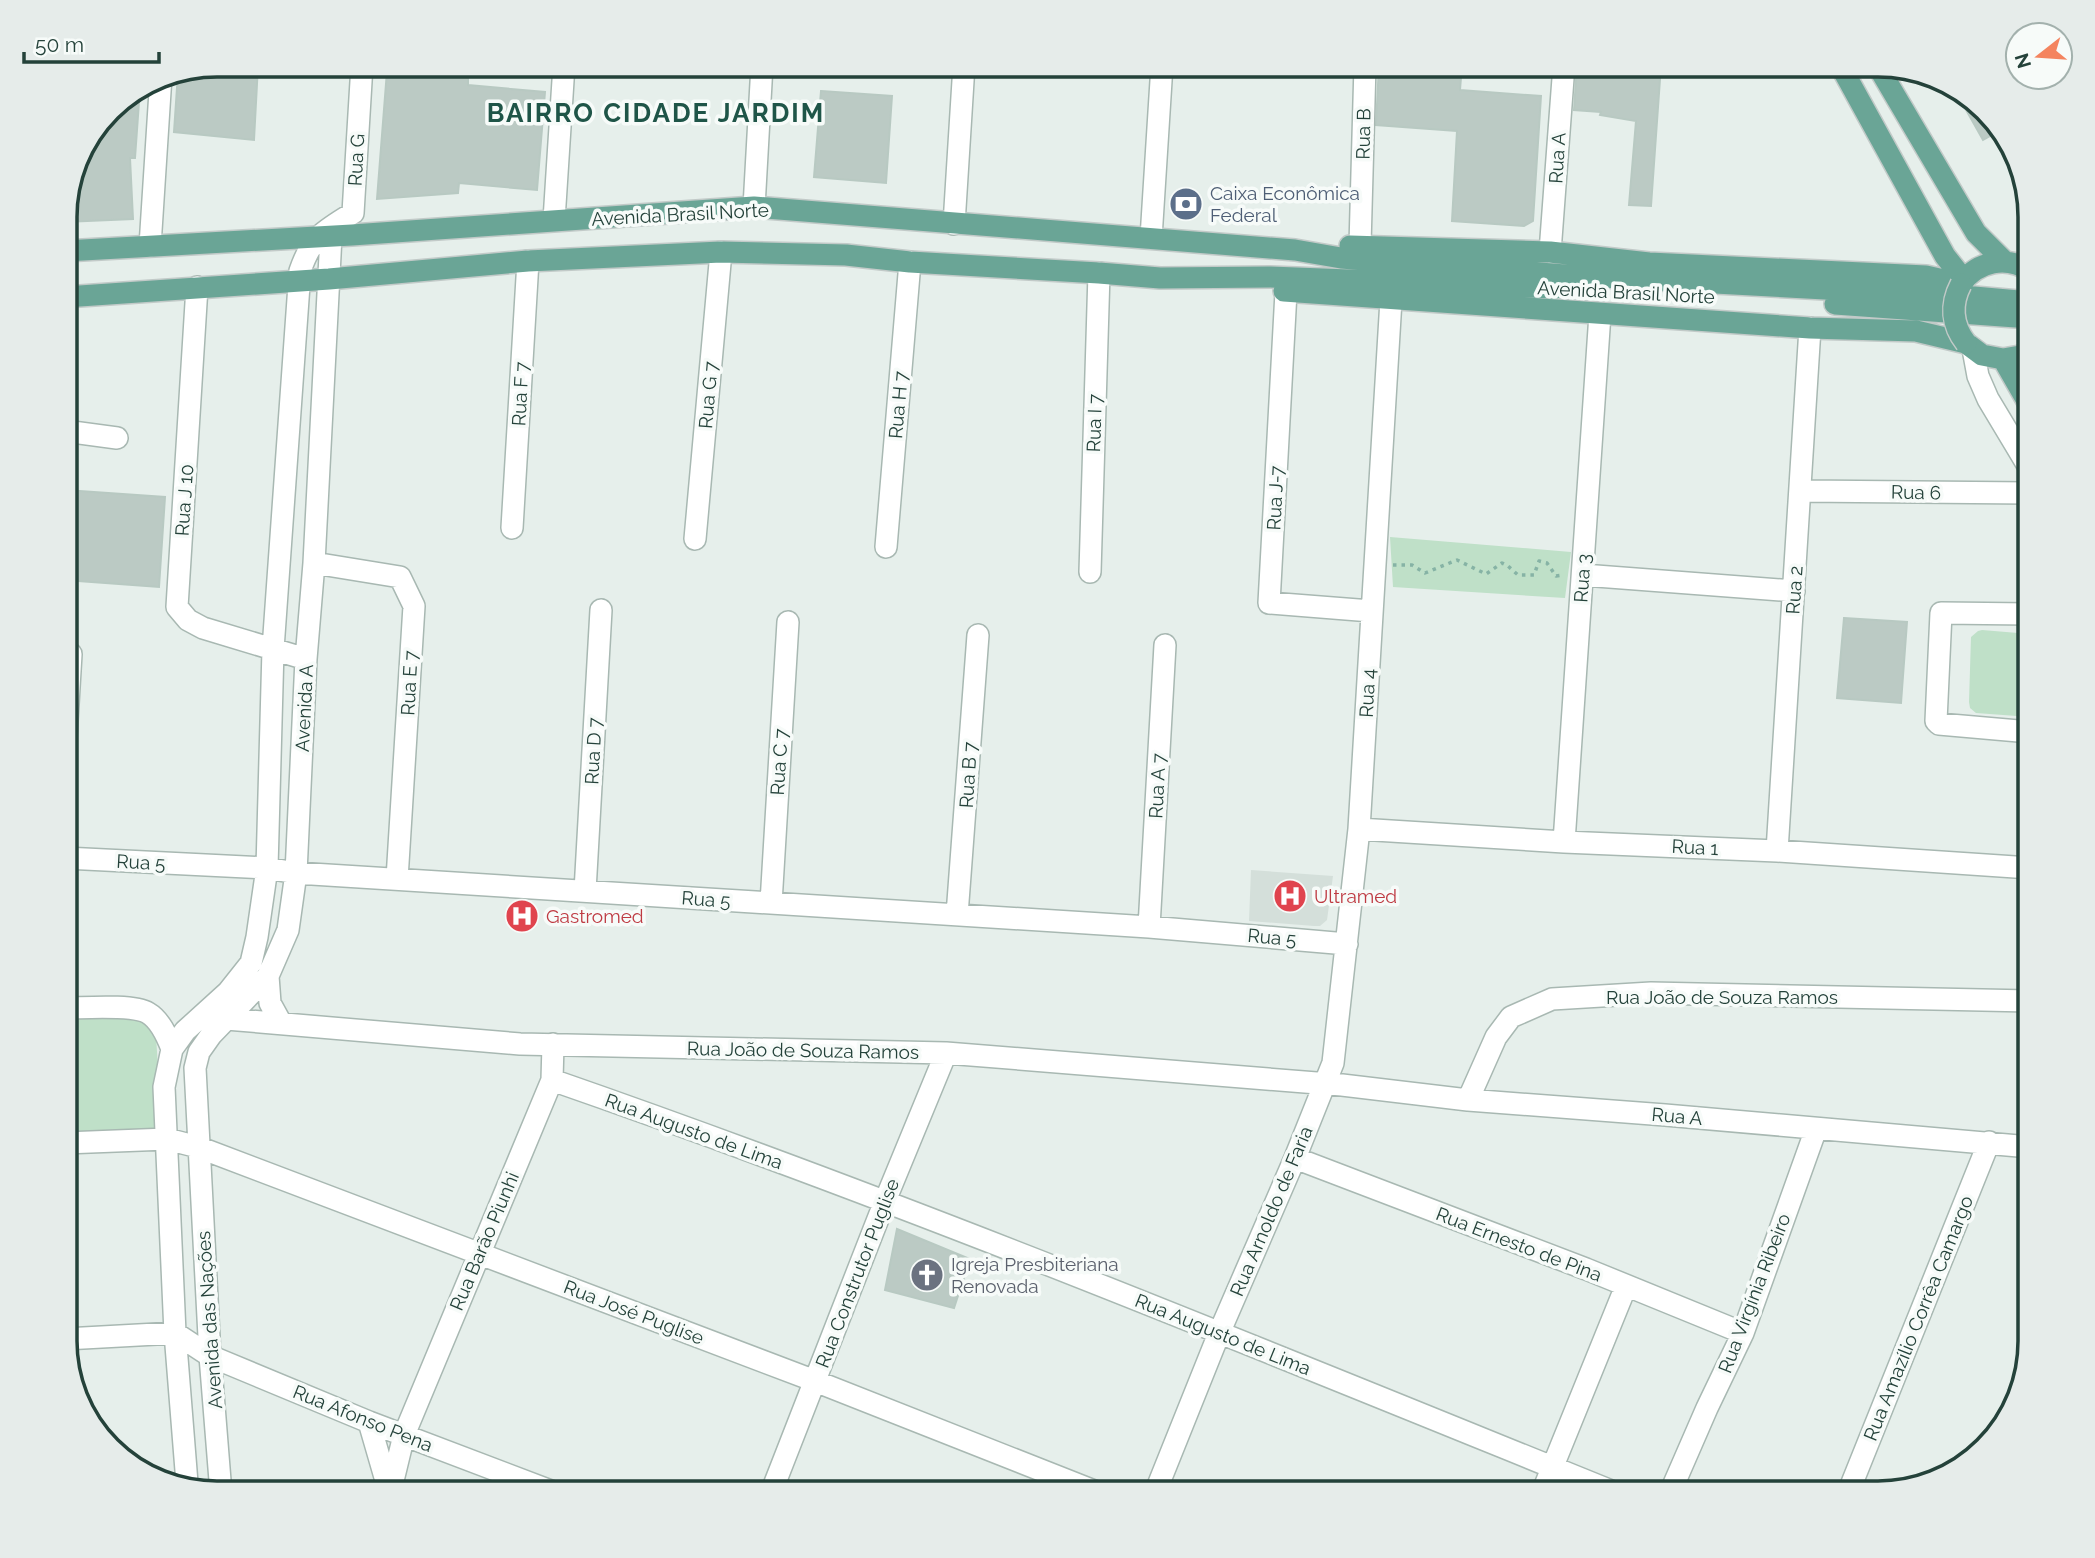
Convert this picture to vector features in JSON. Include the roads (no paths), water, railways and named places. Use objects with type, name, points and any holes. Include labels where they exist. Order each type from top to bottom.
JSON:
[{"type":"main road","points":[[1847,77],[1962,282]]},
{"type":"main road","points":[[1884,77],[1976,233],[2005,262]]},
{"type":"main road","name":"Avenida Brasil Norte","points":[[77,251],[754,207],[1295,250],[1341,258],[1565,275],[2018,301]]},
{"type":"main road","name":"Avenida Brasil Norte","points":[[1295,250],[1360,245],[1550,252],[1649,263],[1926,276],[1962,282]]},
{"type":"main road","name":"Avenida Brasil Norte","points":[[77,296],[329,279],[528,261],[721,252],[846,255],[910,262],[1160,278],[1270,277],[1575,289],[2018,317]]},
{"type":"main road","points":[[1970,346],[1959,333],[1954,316],[1955,297],[1962,282],[1982,266],[2005,262],[2018,265]]},
{"type":"main road","name":"Avenida Brasil Norte","points":[[1220,279],[1286,292],[1391,300],[1810,328],[1916,331],[1970,346],[1982,355],[2003,359]]},
{"type":"main road","points":[[2018,356],[2003,359],[2018,385]]},
{"type":"street","name":"Rua G","points":[[324,236],[353,214],[361,77]]},
{"type":"street","points":[[555,220],[563,77]]},
{"type":"street","points":[[754,207],[761,77]]},
{"type":"street","points":[[954,224],[963,77]]},
{"type":"street","points":[[1151,238],[1161,77]]},
{"type":"street","name":"Rua B","points":[[1360,245],[1365,77]]},
{"type":"street","name":"Rua A","points":[[1550,252],[1563,77]]},
{"type":"street","points":[[150,246],[160,90]]},
{"type":"street","name":"Avenida A","points":[[198,1147],[195,1068],[199,1052],[211,1035],[268,976],[288,930],[296,873],[329,279],[324,236]]},
{"type":"street","name":"Avenida A","points":[[167,1139],[164,1087],[172,1049],[185,1031],[228,992],[251,963],[257,937],[267,868],[273,649],[299,281],[308,248],[324,236]]},
{"type":"street","points":[[77,254],[90,250]]},
{"type":"street","name":"Rua G 7","points":[[695,539],[721,252]]},
{"type":"street","name":"Rua F 7","points":[[512,528],[528,261]]},
{"type":"street","name":"Rua H 7","points":[[886,547],[910,262]]},
{"type":"street","name":"Rua I 7","points":[[1090,572],[1099,273]]},
{"type":"street","name":"Rua J 10","points":[[197,287],[177,607],[188,620],[203,628],[273,649]]},
{"type":"street","points":[[77,290],[104,293]]},
{"type":"street","name":"Rua J-7","points":[[1286,292],[1269,603],[1371,611]]},
{"type":"street","name":"Rua 4","points":[[1325,1084],[1333,1063],[1359,829],[1391,300]]},
{"type":"street","name":"Rua 3","points":[[1564,842],[1577,574],[1600,314]]},
{"type":"street","name":"Rua 2","points":[[1777,851],[1810,328]]},
{"type":"street","points":[[1970,346],[1988,399],[2018,449]]},
{"type":"street","points":[[77,433],[117,438]]},
{"type":"street","name":"Rua 6","points":[[1801,491],[2018,493]]},
{"type":"street","name":"Rua E 7","points":[[314,563],[400,577],[414,606],[397,879]]},
{"type":"street","points":[[1577,574],[1794,591]]},
{"type":"street","name":"Rua D 7","points":[[585,891],[601,610]]},
{"type":"street","points":[[2018,614],[1941,613],[1936,721],[1938,724],[2018,731]]},
{"type":"street","name":"Rua C 7","points":[[771,903],[788,622]]},
{"type":"street","name":"Rua B 7","points":[[957,915],[978,635]]},
{"type":"street","name":"Rua A 7","points":[[1149,927],[1165,645]]},
{"type":"street","points":[[273,649],[306,659]]},
{"type":"street","name":"Rua 1","points":[[1359,829],[1564,842],[1777,851],[2018,867]]},
{"type":"street","name":"Rua 5","points":[[77,859],[267,868],[296,873],[1149,927],[1347,944]]},
{"type":"street","points":[[268,976],[270,1003],[281,1023]]},
{"type":"street","name":"Rua João de Souza Ramos","points":[[1468,1100],[1496,1037],[1511,1017],[1552,999],[1651,993],[2018,1001]]},
{"type":"street","points":[[77,1008],[129,1008],[145,1011],[161,1026],[172,1049]]},
{"type":"street","name":"Rua João de Souza Ramos","points":[[226,1019],[520,1044],[946,1053],[1325,1084]]},
{"type":"street","name":"Rua Barão Piunhi","points":[[393,1481],[404,1435],[552,1080],[553,1044]]},
{"type":"street","name":"Rua Construtor Puglise","points":[[776,1481],[946,1053]]},
{"type":"street","name":"Rua Augusto de Lima","points":[[552,1080],[885,1201],[1220,1331],[1586,1481]]},
{"type":"street","name":"Rua A","points":[[1325,1084],[1468,1100],[2018,1146]]},
{"type":"street","name":"Rua Arnoldo de Faria","points":[[1160,1481],[1325,1084]]},
{"type":"street","name":"Rua Virgínia Ribeiro","points":[[1675,1481],[1743,1333],[1816,1129]]},
{"type":"street","name":"Rua José Puglise","points":[[77,1143],[167,1139],[198,1147],[815,1381],[1068,1481]]},
{"type":"street","name":"Avenida das Nações","points":[[167,1139],[175,1333],[187,1477]]},
{"type":"street","name":"Rua Amazílio Corrêa Camargo","points":[[1853,1481],[1989,1142]]},
{"type":"street","name":"Avenida das Nações","points":[[198,1147],[220,1481]]},
{"type":"street","name":"Rua Ernesto de Pina","points":[[1295,1158],[1586,1269],[1743,1333]]},
{"type":"street","points":[[1547,1481],[1626,1286]]},
{"type":"street","points":[[77,1338],[175,1333]]},
{"type":"street","name":"Rua Afonso Pena","points":[[175,1333],[210,1356],[369,1422],[525,1481]]},
{"type":"street","points":[[369,1422],[386,1481]]},
{"type":"place","name":"Caixa Econômica Federal","points":[[1186,204]]},
{"type":"place","name":"Ultramed","points":[[1290,896]]},
{"type":"place","name":"Gastromed","points":[[522,916]]},
{"type":"place","name":"Igreja Presbiteriana Renovada","points":[[927,1275]]},
{"type":"district","name":"BAIRRO CIDADE JARDIM","points":[[656,113]]}]
